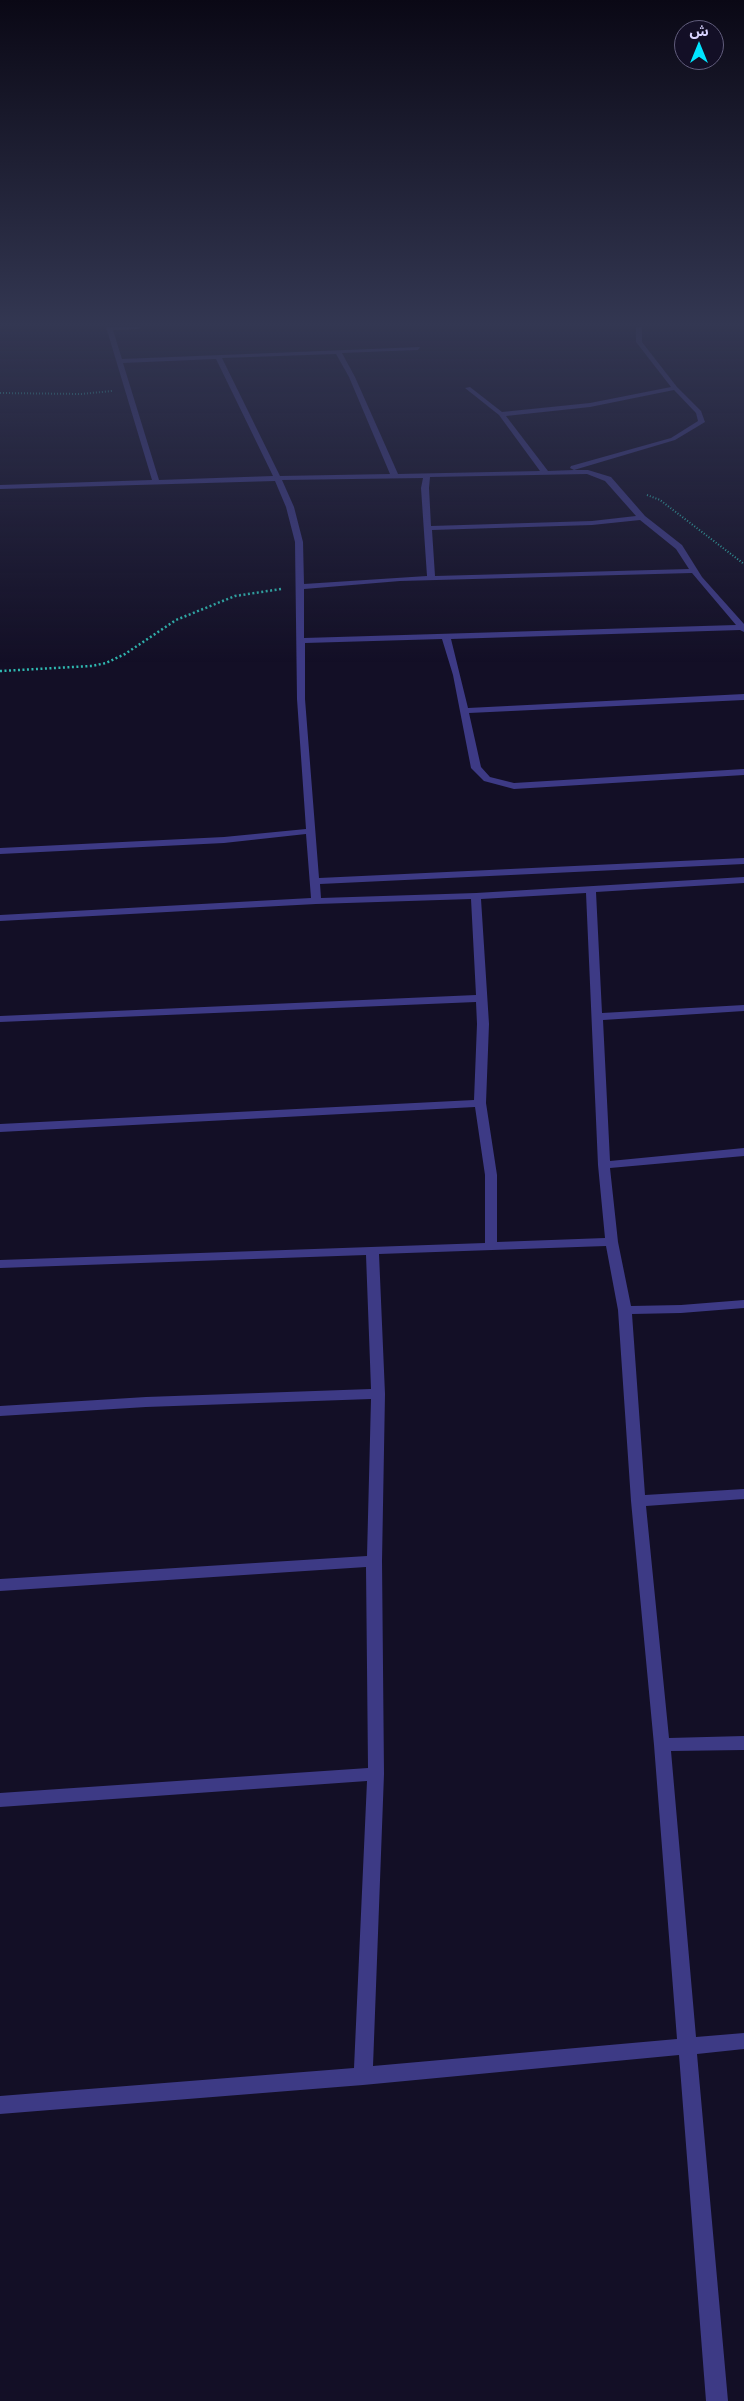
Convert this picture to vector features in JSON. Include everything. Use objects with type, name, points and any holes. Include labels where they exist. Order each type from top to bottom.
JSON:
[{"type":"street","points":[[142,439],[156,482]]},
{"type":"street","points":[[258,439],[290,507],[299,542],[301,699],[316,901]]},
{"type":"street","points":[[379,439],[395,476]]},
{"type":"street","points":[[520,439],[545,472]]},
{"type":"street","points":[[562,472],[673,439]]},
{"type":"street","points":[[0,487],[545,472],[600,475],[617,487],[642,518],[679,547],[695,571],[743,628]]},
{"type":"street","points":[[426,475],[427,528],[432,578]]},
{"type":"street","points":[[427,528],[592,523],[642,518]]},
{"type":"street","points":[[299,587],[432,578],[695,571]]},
{"type":"street","points":[[300,641],[743,628]]},
{"type":"street","points":[[446,637],[465,711],[476,768],[487,779],[514,786],[744,772]]},
{"type":"street","points":[[465,711],[744,697]]},
{"type":"street","points":[[0,851],[224,840],[311,831]]},
{"type":"street","points":[[315,881],[744,861]]},
{"type":"street","points":[[0,918],[316,901],[476,896],[744,880]]},
{"type":"street","points":[[591,889],[604,1165],[612,1242],[625,1310],[638,1502],[662,1746],[717,2401]]},
{"type":"street","points":[[476,896],[483,1024],[480,1102],[491,1175],[491,1246]]},
{"type":"street","points":[[0,1019],[481,998]]},
{"type":"street","points":[[598,1017],[744,1008]]},
{"type":"street","points":[[0,1128],[480,1102]]},
{"type":"street","points":[[604,1165],[744,1152]]},
{"type":"street","points":[[0,1264],[612,1242]]},
{"type":"street","points":[[363,2076],[376,1774],[374,1561],[378,1394],[372,1250]]},
{"type":"street","points":[[625,1310],[681,1309],[744,1304]]},
{"type":"street","points":[[0,1411],[146,1402],[378,1394]]},
{"type":"street","points":[[638,1502],[744,1494]]},
{"type":"street","points":[[0,1585],[374,1561]]},
{"type":"street","points":[[662,1746],[744,1743]]},
{"type":"street","points":[[0,1800],[376,1774]]},
{"type":"street","points":[[0,2105],[363,2076],[744,2041]]},
{"type":"path","points":[[617,487],[660,500],[744,564]]},
{"type":"path","points":[[0,671],[92,666],[106,663],[125,654],[176,620],[235,596],[299,587]]}]
